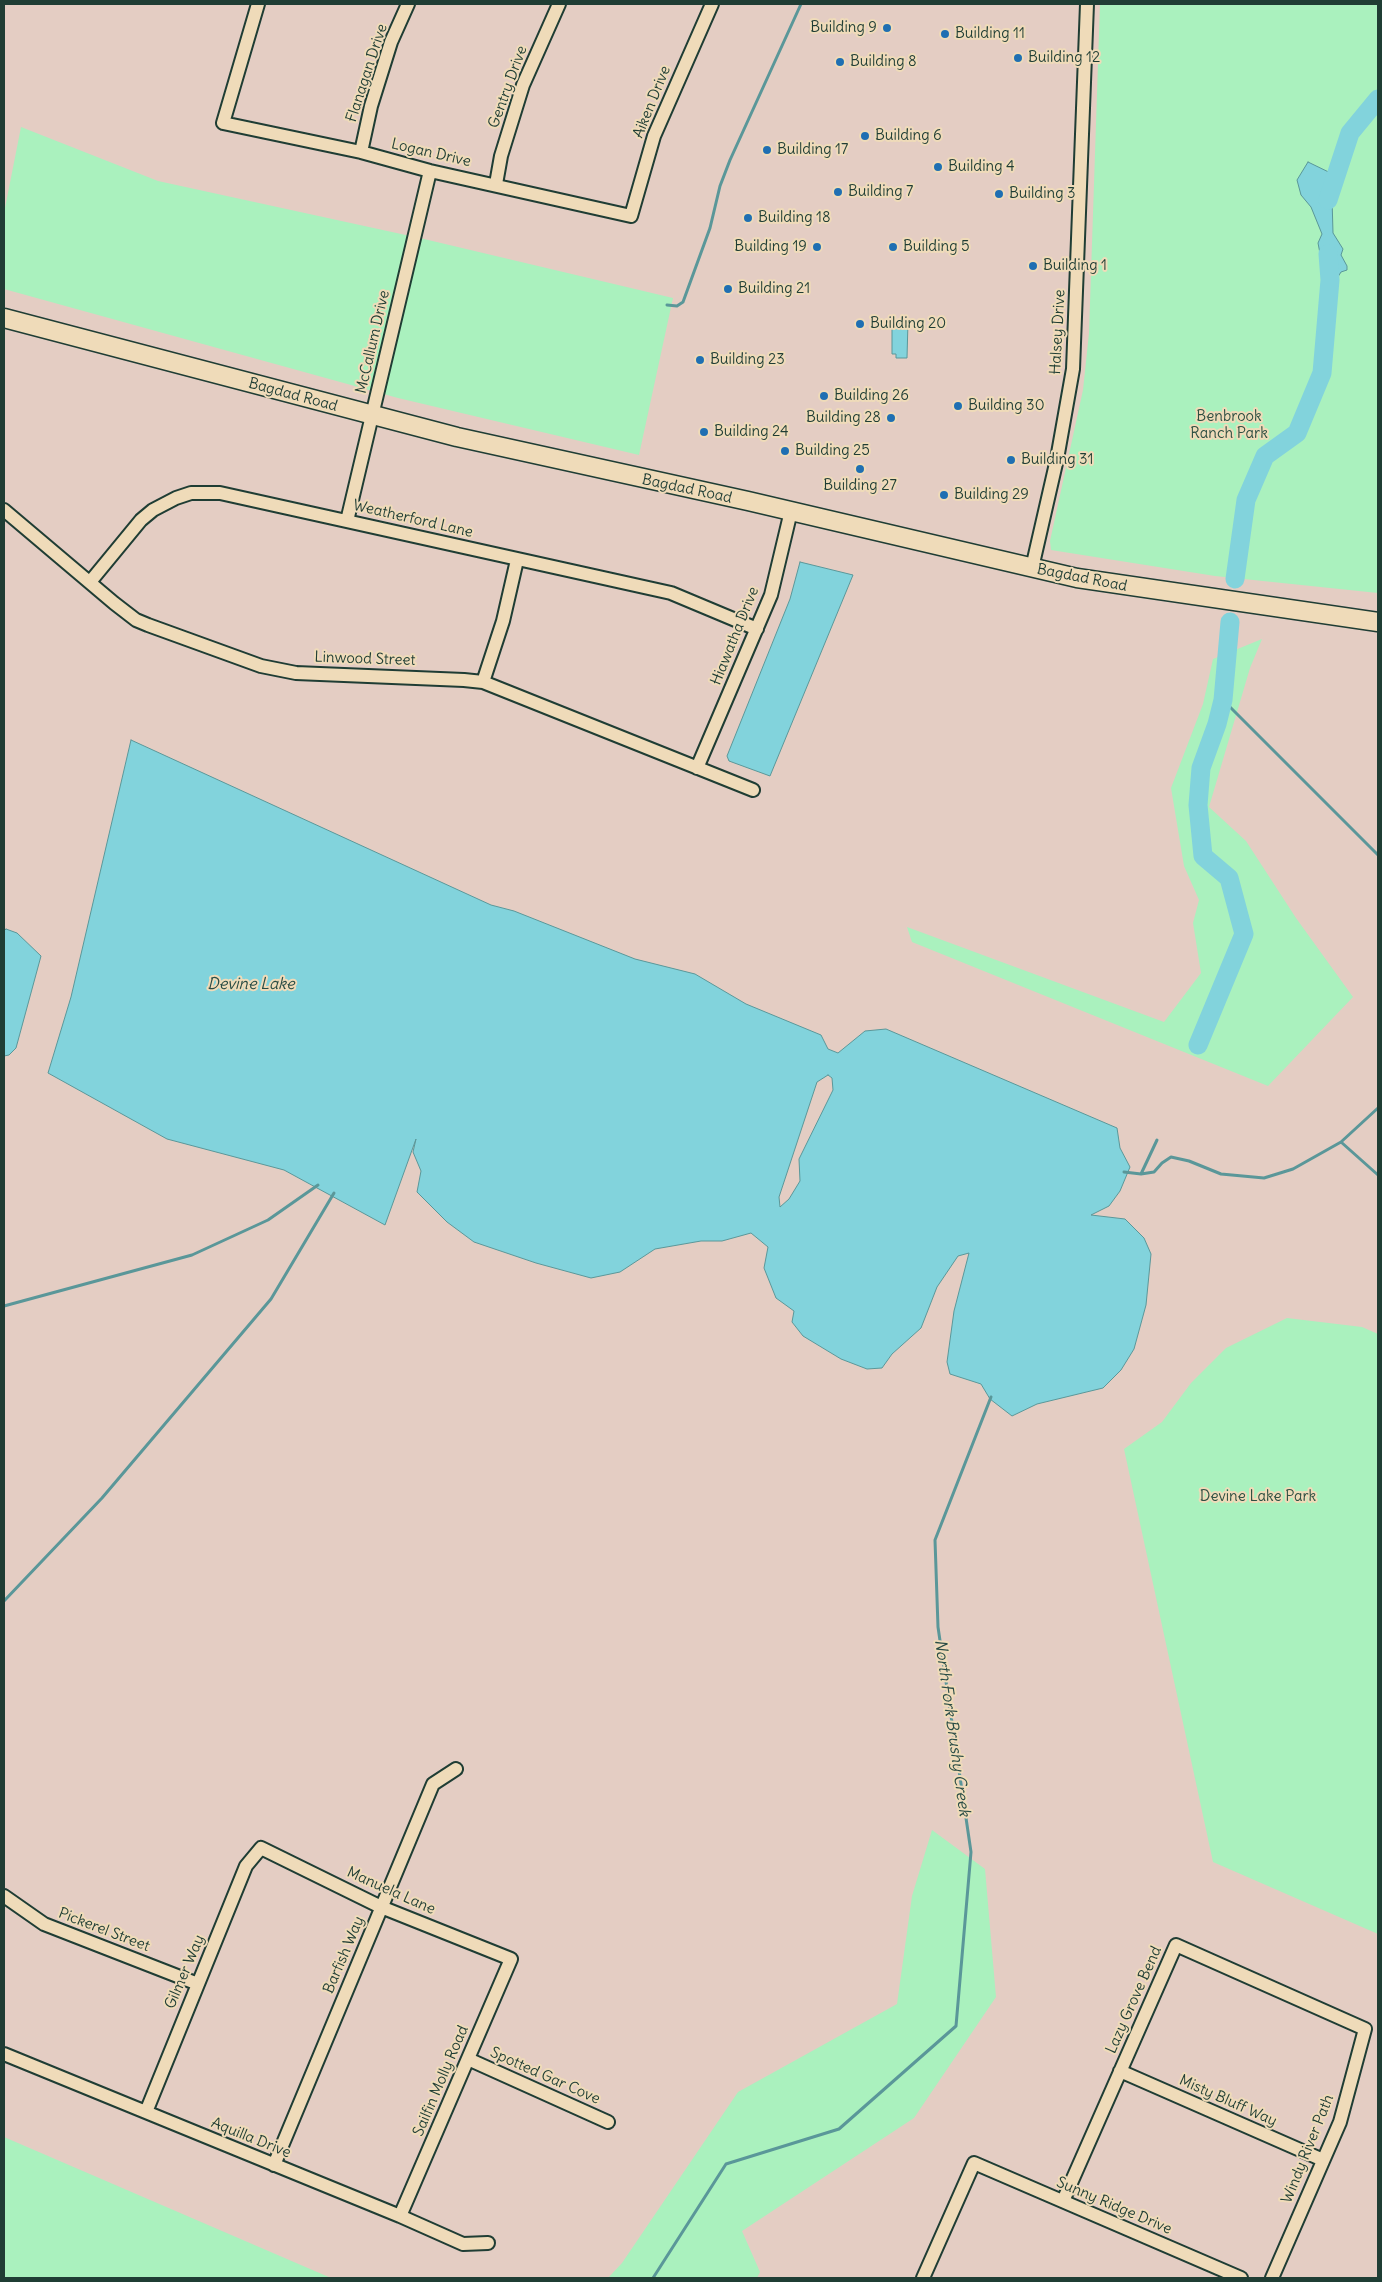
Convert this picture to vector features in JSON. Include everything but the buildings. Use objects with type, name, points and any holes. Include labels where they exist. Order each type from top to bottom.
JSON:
[{"type":"street","name":"Logan Drive","points":[[258,4],[223,123],[361,152],[430,171],[496,184],[632,216]]},
{"type":"street","name":"Flanagan Drive","points":[[361,152],[371,106],[391,42],[408,4]]},
{"type":"street","name":"Gentry Drive","points":[[496,184],[501,156],[523,85],[559,4]]},
{"type":"street","name":"Aiken Drive","points":[[632,216],[654,136],[712,4]]},
{"type":"street","name":"Halsey Drive","points":[[1032,568],[1057,459],[1073,369],[1088,4]]},
{"type":"street","name":"McCallum Drive","points":[[347,521],[430,171]]},
{"type":"street","name":"Bagdad Road","points":[[4,318],[373,416],[1032,568],[1109,584],[1378,622]]},
{"type":"street","name":"Weatherford Lane","points":[[90,582],[141,520],[165,503],[191,493],[220,493],[671,593],[756,629]]},
{"type":"street","name":"Hiawatha Drive","points":[[697,768],[771,595],[791,511]]},
{"type":"street","name":"Linwood Street","points":[[5,515],[136,620],[262,666],[296,673],[483,682],[752,790]]},
{"type":"street","points":[[483,682],[503,622],[517,560]]},
{"type":"street","name":"Barfish Way","points":[[274,2165],[433,1784],[456,1769]]},
{"type":"street","name":"Manuela Lane","points":[[261,1848],[382,1907],[511,1958]]},
{"type":"street","name":"Gilmer Way","points":[[146,2112],[246,1866],[261,1848]]},
{"type":"street","name":"Pickerel Street","points":[[4,1896],[44,1924],[198,1984]]},
{"type":"street","name":"Lazy Grove Bend","points":[[1063,2201],[1176,1945],[1365,2028]]},
{"type":"street","name":"Sailfin Molly Road","points":[[400,2216],[511,1958]]},
{"type":"street","name":"Windy River Path","points":[[1272,2278],[1340,2122],[1365,2028]]},
{"type":"street","name":"Aquilla Drive","points":[[4,2054],[400,2216],[463,2244],[488,2243]]},
{"type":"street","name":"Spotted Gar Cove","points":[[468,2059],[608,2122]]},
{"type":"street","name":"Misty Bluff Way","points":[[1120,2071],[1323,2160]]},
{"type":"street","name":"Sunny Ridge Drive","points":[[923,2278],[974,2163],[1241,2278]]},
{"type":"green space","name":"Benbrook Ranch Park","points":[[1100,4],[1378,4],[1378,593],[1215,576],[1051,550],[1050,541],[1083,390],[1089,333]]},
{"type":"green space","points":[[21,127],[158,181],[424,239],[673,298],[639,455],[398,398],[4,289],[4,213]]},
{"type":"green space","points":[[1262,639],[1250,668],[1209,807],[1246,841],[1296,918],[1353,997],[1268,1086],[912,942],[907,927],[1164,1022],[1201,973],[1193,923],[1199,900],[1184,866],[1171,788],[1203,704],[1213,659]]},
{"type":"green space","name":"Devine Lake Park","points":[[1287,1318],[1362,1327],[1378,1334],[1378,1934],[1213,1862],[1124,1449],[1162,1422],[1191,1383],[1226,1348]]},
{"type":"green space","points":[[932,1830],[985,1869],[996,1997],[914,2118],[742,2231],[760,2272],[757,2278],[608,2278],[622,2263],[738,2092],[897,2004],[912,1896]]},
{"type":"green space","points":[[4,2137],[331,2278],[4,2278]]},
{"type":"water","points":[[1308,162],[1341,178],[1332,198],[1333,233],[1343,249],[1341,255],[1347,270],[1341,272],[1336,280],[1329,278],[1323,269],[1318,243],[1322,234],[1311,207],[1301,195],[1297,180]]},
{"type":"water","points":[[899,321],[908,321],[907,358],[896,358],[896,354],[892,354],[892,326],[899,326]]},
{"type":"water","points":[[800,562],[853,575],[770,776],[729,761],[727,756],[790,599]]},
{"type":"water","name":"Devine Lake","points":[[131,740],[491,905],[514,911],[635,959],[695,974],[746,1004],[821,1035],[828,1049],[838,1053],[865,1031],[886,1029],[1117,1128],[1120,1148],[1130,1167],[1120,1191],[1109,1206],[1091,1215],[1125,1219],[1144,1238],[1151,1254],[1146,1305],[1134,1349],[1121,1370],[1103,1388],[1037,1404],[1012,1416],[990,1399],[981,1384],[950,1374],[947,1362],[954,1311],[969,1253],[958,1256],[937,1287],[921,1328],[892,1354],[882,1368],[867,1369],[841,1359],[803,1336],[792,1322],[794,1311],[776,1298],[764,1268],[768,1247],[751,1233],[722,1241],[701,1241],[655,1249],[620,1272],[591,1278],[536,1263],[474,1242],[447,1222],[417,1192],[421,1171],[413,1152],[416,1139],[385,1225],[284,1170],[167,1139],[48,1073],[71,997]],"holes":[[[828,1075],[832,1078],[833,1090],[799,1159],[800,1181],[789,1199],[780,1207],[779,1197],[817,1082]]]},
{"type":"water","points":[[6,929],[17,933],[41,956],[16,1048],[9,1055],[4,1056],[4,931]]},
{"type":"waterway","points":[[667,305],[677,306],[683,302],[710,228],[720,186],[730,160],[801,4]]},
{"type":"waterway","name":"North Fork Brushy Creek","points":[[1328,200],[1350,133],[1378,99]]},
{"type":"waterway","name":"North Fork Brushy Creek","points":[[1235,579],[1246,500],[1265,456],[1297,433],[1322,373],[1330,280],[1328,254]]},
{"type":"waterway","name":"North Fork Brushy Creek","points":[[1198,1045],[1244,934],[1229,878],[1203,856],[1198,805],[1201,768],[1217,724],[1223,700],[1230,622]]},
{"type":"waterway","points":[[1223,700],[1378,855]]},
{"type":"waterway","points":[[1141,1174],[1154,1172],[1171,1157],[1189,1161],[1221,1174],[1264,1178],[1293,1169],[1341,1142],[1378,1108]]},
{"type":"waterway","name":"North Fork Brushy Creek","points":[[1124,1172],[1141,1174],[1157,1140]]},
{"type":"waterway","points":[[1341,1142],[1378,1175]]},
{"type":"waterway","points":[[4,1306],[192,1255],[268,1220],[318,1185]]},
{"type":"waterway","points":[[4,1601],[102,1498],[271,1299],[334,1193]]},
{"type":"waterway","name":"North Fork Brushy Creek","points":[[653,2278],[726,2164],[839,2129],[956,2026],[971,1852],[938,1627],[935,1540],[991,1397]]},
{"type":"place","name":"Building 9","points":[[887,28]]},
{"type":"place","name":"Building 11","points":[[945,34]]},
{"type":"place","name":"Building 12","points":[[1018,58]]},
{"type":"place","name":"Building 8","points":[[840,62]]},
{"type":"place","name":"Building 6","points":[[865,136]]},
{"type":"place","name":"Building 17","points":[[767,150]]},
{"type":"place","name":"Building 4","points":[[938,167]]},
{"type":"place","name":"Building 7","points":[[838,192]]},
{"type":"place","name":"Building 3","points":[[999,194]]},
{"type":"place","name":"Building 18","points":[[748,218]]},
{"type":"place","name":"Building 19","points":[[817,247]]},
{"type":"place","name":"Building 5","points":[[893,247]]},
{"type":"place","name":"Building 1","points":[[1033,266]]},
{"type":"place","name":"Building 21","points":[[728,289]]},
{"type":"place","name":"Building 20","points":[[860,324]]},
{"type":"place","name":"Building 23","points":[[700,360]]},
{"type":"place","name":"Building 26","points":[[824,396]]},
{"type":"place","name":"Building 30","points":[[958,406]]},
{"type":"place","name":"Building 28","points":[[891,418]]},
{"type":"place","name":"Building 24","points":[[704,432]]},
{"type":"place","name":"Building 25","points":[[785,451]]},
{"type":"place","name":"Building 31","points":[[1011,460]]},
{"type":"place","name":"Building 27","points":[[860,469]]},
{"type":"place","name":"Building 29","points":[[944,495]]}]
